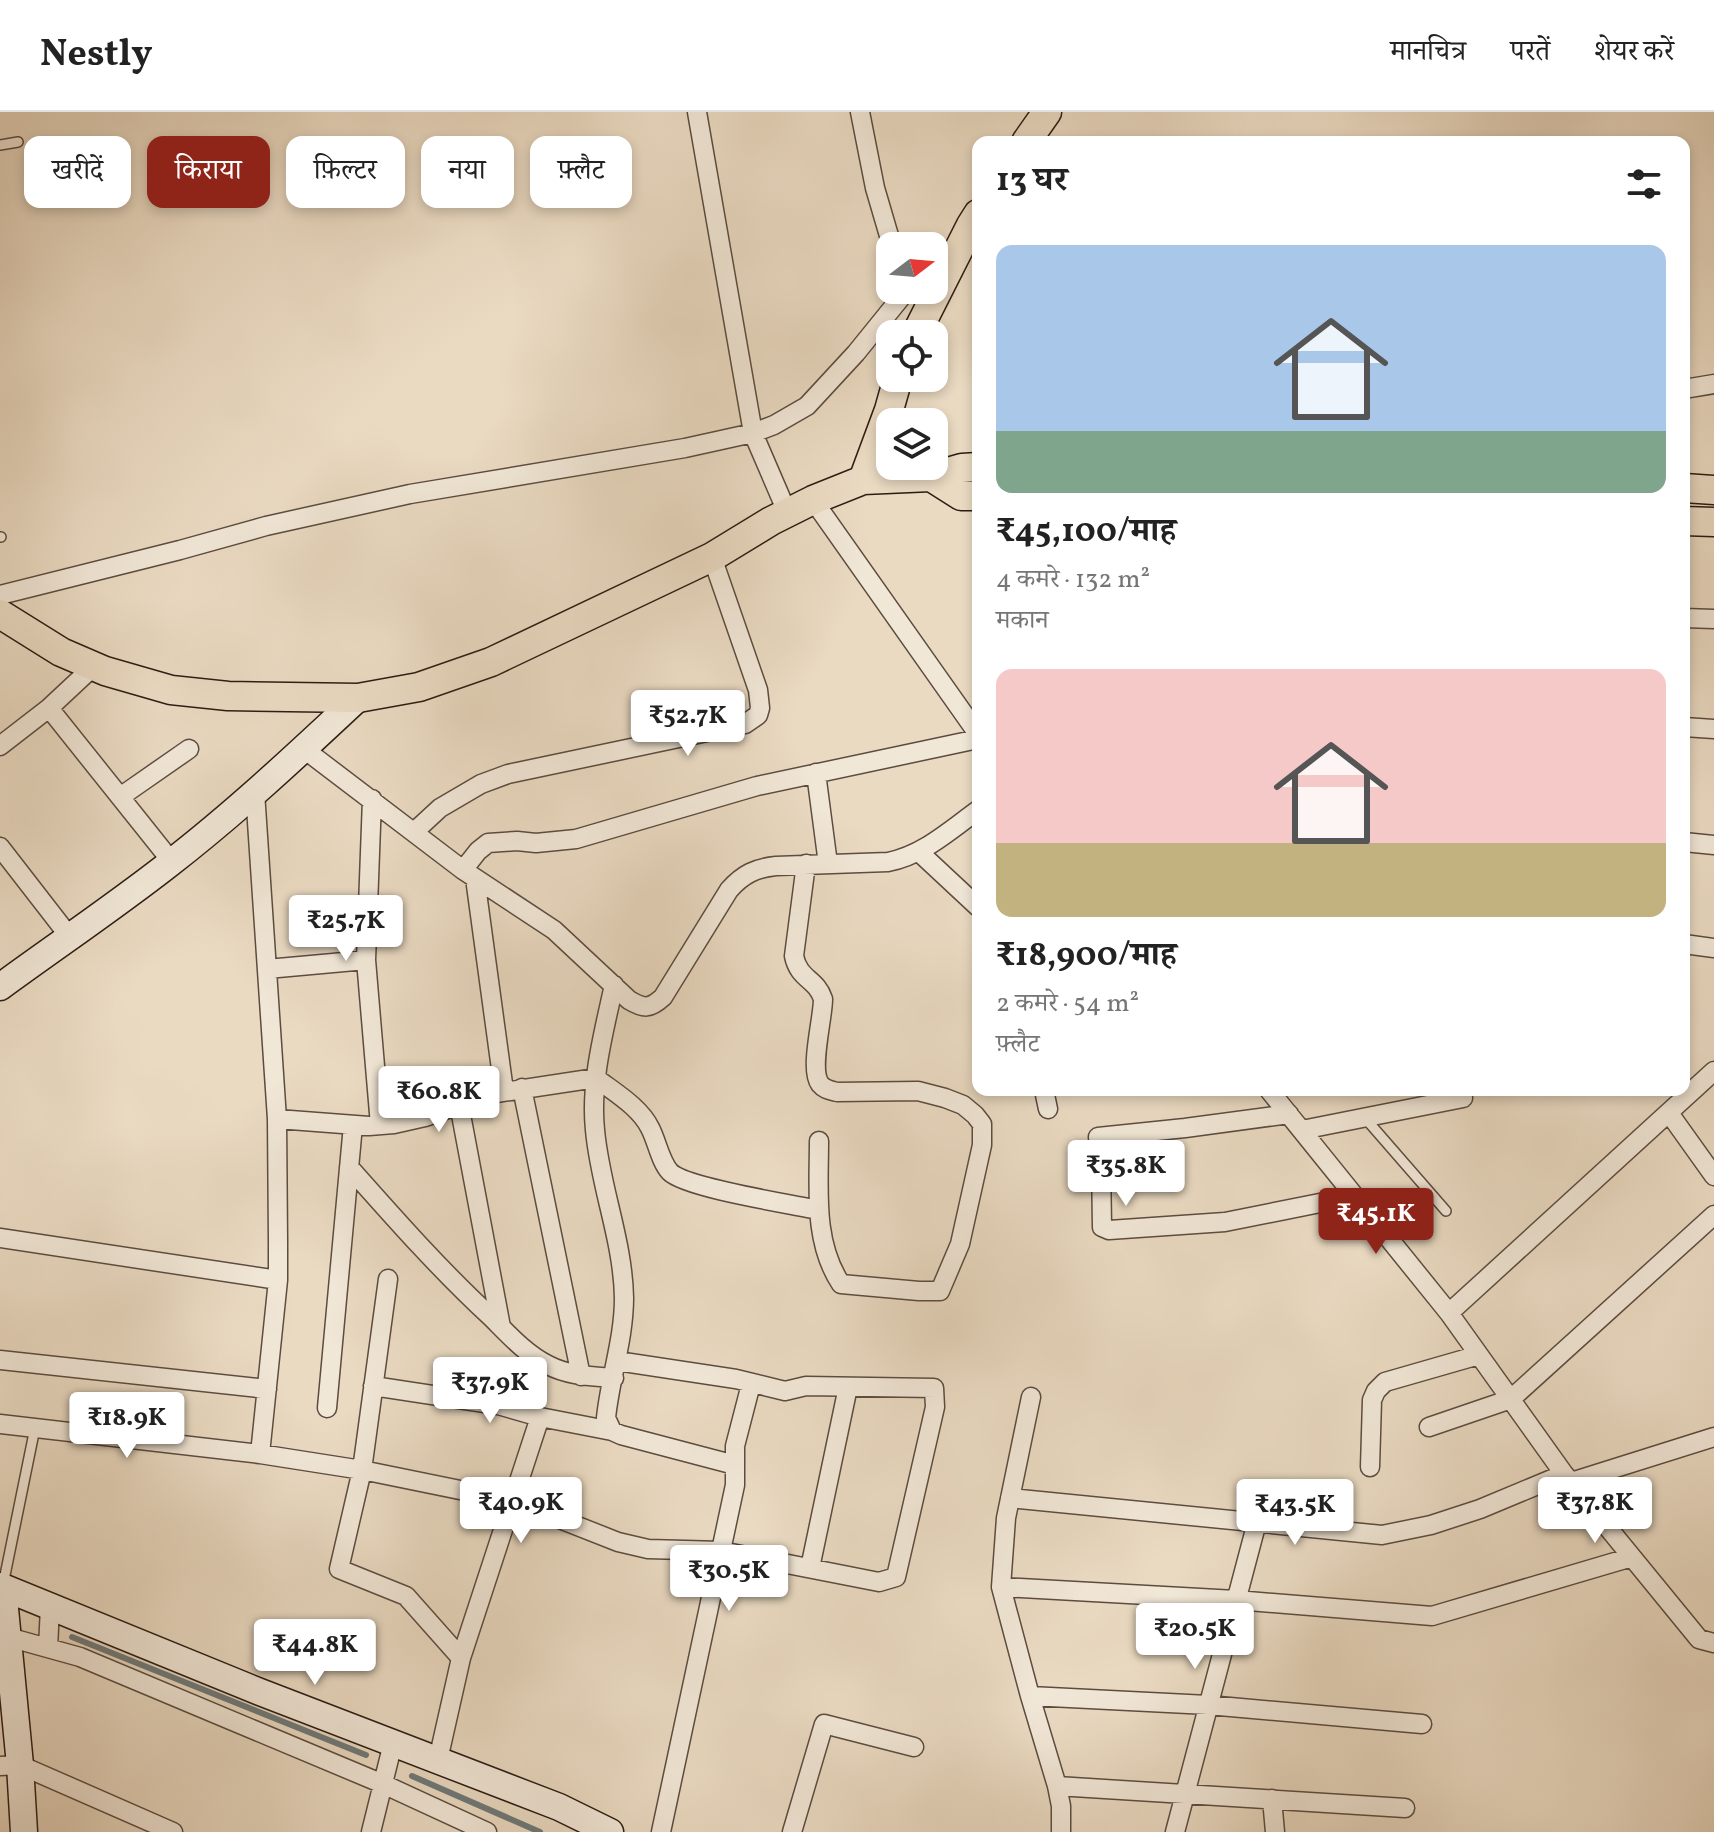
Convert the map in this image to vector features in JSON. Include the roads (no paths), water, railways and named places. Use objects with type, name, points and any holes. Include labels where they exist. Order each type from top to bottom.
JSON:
[{"type":"main road","points":[[1030,136],[1047,112]]},
{"type":"main road","points":[[923,320],[972,223]]},
{"type":"main road","points":[[863,480],[894,392]]},
{"type":"main road","points":[[948,472],[972,467]]},
{"type":"main road","points":[[0,614],[61,652],[94,666],[171,690],[228,696],[358,698],[419,687],[491,662],[712,557],[787,512],[863,480],[876,479]]},
{"type":"main road","points":[[936,480],[961,496],[972,496]]},
{"type":"main road","points":[[1690,488],[1714,490]]},
{"type":"main road","points":[[1690,521],[1714,522]]},
{"type":"main road","points":[[0,987],[172,862],[304,749],[358,698]]},
{"type":"main road","points":[[1,1587],[260,1692],[559,1807],[610,1832]]},
{"type":"main road","points":[[1,1587],[8,1637],[5,1675],[10,1766],[24,1832]]},
{"type":"street","points":[[697,112],[753,433],[787,512]]},
{"type":"street","points":[[860,112],[875,188],[888,232]]},
{"type":"street","points":[[948,247],[972,221]]},
{"type":"street","points":[[0,595],[266,526],[410,494],[685,448],[753,433],[807,406],[856,353],[895,304]]},
{"type":"street","points":[[1690,388],[1714,384]]},
{"type":"street","points":[[813,500],[972,727]]},
{"type":"street","points":[[414,832],[457,797],[508,774],[745,724],[758,715],[758,690],[712,557]]},
{"type":"street","points":[[1690,618],[1714,619]]},
{"type":"street","points":[[0,746],[49,708],[94,666]]},
{"type":"street","points":[[49,708],[172,862]]},
{"type":"street","points":[[1690,727],[1714,729]]},
{"type":"street","points":[[581,1376],[513,1089],[469,874],[478,851],[488,843],[576,839],[757,786],[972,737]]},
{"type":"street","points":[[120,797],[189,749]]},
{"type":"street","points":[[304,749],[469,874],[554,930],[629,1000],[647,1007],[655,1005],[663,997],[739,878],[759,868],[902,859],[919,852],[972,814]]},
{"type":"street","points":[[816,773],[828,864]]},
{"type":"street","points":[[255,792],[277,1119],[278,1280],[260,1454]]},
{"type":"street","points":[[372,799],[366,960],[380,1125]]},
{"type":"street","points":[[1690,843],[1714,845]]},
{"type":"street","points":[[0,847],[69,936]]},
{"type":"street","points":[[919,852],[972,901]]},
{"type":"street","points":[[806,864],[794,956],[803,976],[814,983],[823,999],[815,1066],[821,1085],[826,1090],[837,1092],[918,1091],[963,1105],[982,1124],[982,1145],[960,1244],[940,1291],[841,1284],[826,1251],[818,1210],[819,1141]]},
{"type":"street","points":[[1690,945],[1714,948]]},
{"type":"street","points":[[267,969],[366,960]]},
{"type":"street","points":[[612,1431],[606,1418],[622,1332],[623,1280],[619,1247],[597,1149],[593,1110],[614,985]]},
{"type":"street","points":[[1690,1093],[1714,1071]]},
{"type":"street","points":[[277,1119],[380,1125],[425,1117],[513,1089],[596,1078],[637,1111],[649,1125],[668,1171],[678,1178],[818,1210]]},
{"type":"street","points":[[1045,1096],[1048,1109]]},
{"type":"street","points":[[1274,1096],[1449,1313],[1567,1478],[1699,1639],[1714,1643]]},
{"type":"street","points":[[1449,1313],[1687,1096]]},
{"type":"street","points":[[1302,1130],[1463,1098]]},
{"type":"street","points":[[459,1104],[501,1327]]},
{"type":"street","points":[[1669,1113],[1714,1176]]},
{"type":"street","points":[[1289,1114],[1098,1137],[1102,1227],[1109,1230],[1225,1222],[1355,1196]]},
{"type":"street","points":[[327,1408],[353,1125]]},
{"type":"street","points":[[0,1424],[260,1454],[362,1470],[514,1501],[618,1542],[648,1549],[721,1551],[879,1582],[896,1577],[935,1407],[934,1388],[806,1386],[785,1391],[736,1379],[615,1369],[581,1376],[562,1371],[521,1346],[501,1327],[434,1261],[349,1167]]},
{"type":"street","points":[[1429,1427],[1511,1399],[1714,1215]]},
{"type":"street","points":[[0,1238],[278,1280]]},
{"type":"street","points":[[388,1279],[362,1470],[339,1569],[406,1596],[461,1658]]},
{"type":"street","points":[[1370,1467],[1372,1400],[1376,1391],[1385,1382],[1479,1355]]},
{"type":"street","points":[[0,1360],[267,1389]]},
{"type":"street","points":[[661,1832],[735,1485],[735,1446],[751,1384]]},
{"type":"street","points":[[373,1386],[498,1405],[612,1431],[735,1465]]},
{"type":"street","points":[[810,1568],[848,1387]]},
{"type":"street","points":[[1031,1397],[1006,1518],[1001,1587],[1057,1786],[1061,1832]]},
{"type":"street","points":[[438,1760],[461,1658],[540,1417]]},
{"type":"street","points":[[1010,1498],[1382,1535],[1431,1525],[1567,1478],[1714,1437]]},
{"type":"street","points":[[1175,1832],[1257,1522]]},
{"type":"street","points":[[1001,1587],[1236,1600],[1432,1616],[1632,1557]]},
{"type":"street","points":[[48,1648],[50,1607]]},
{"type":"street","points":[[8,1637],[80,1657],[383,1784],[487,1832]]},
{"type":"street","points":[[1030,1696],[1208,1705],[1422,1724]]},
{"type":"street","points":[[792,1832],[824,1724],[914,1747]]},
{"type":"street","points":[[371,1832],[393,1743]]},
{"type":"street","points":[[10,1766],[173,1832]]},
{"type":"street","points":[[1057,1786],[1405,1808]]},
{"type":"street","points":[[1272,1799],[1275,1832]]},
{"type":"lane","points":[[0,145],[18,142]]},
{"type":"lane","points":[[1365,1118],[1446,1211]]},
{"type":"lane","points":[[1,1587],[35,1428]]},
{"type":"waterway","points":[[72,1637],[366,1755]]},
{"type":"waterway","points":[[412,1776],[540,1832]]}]
